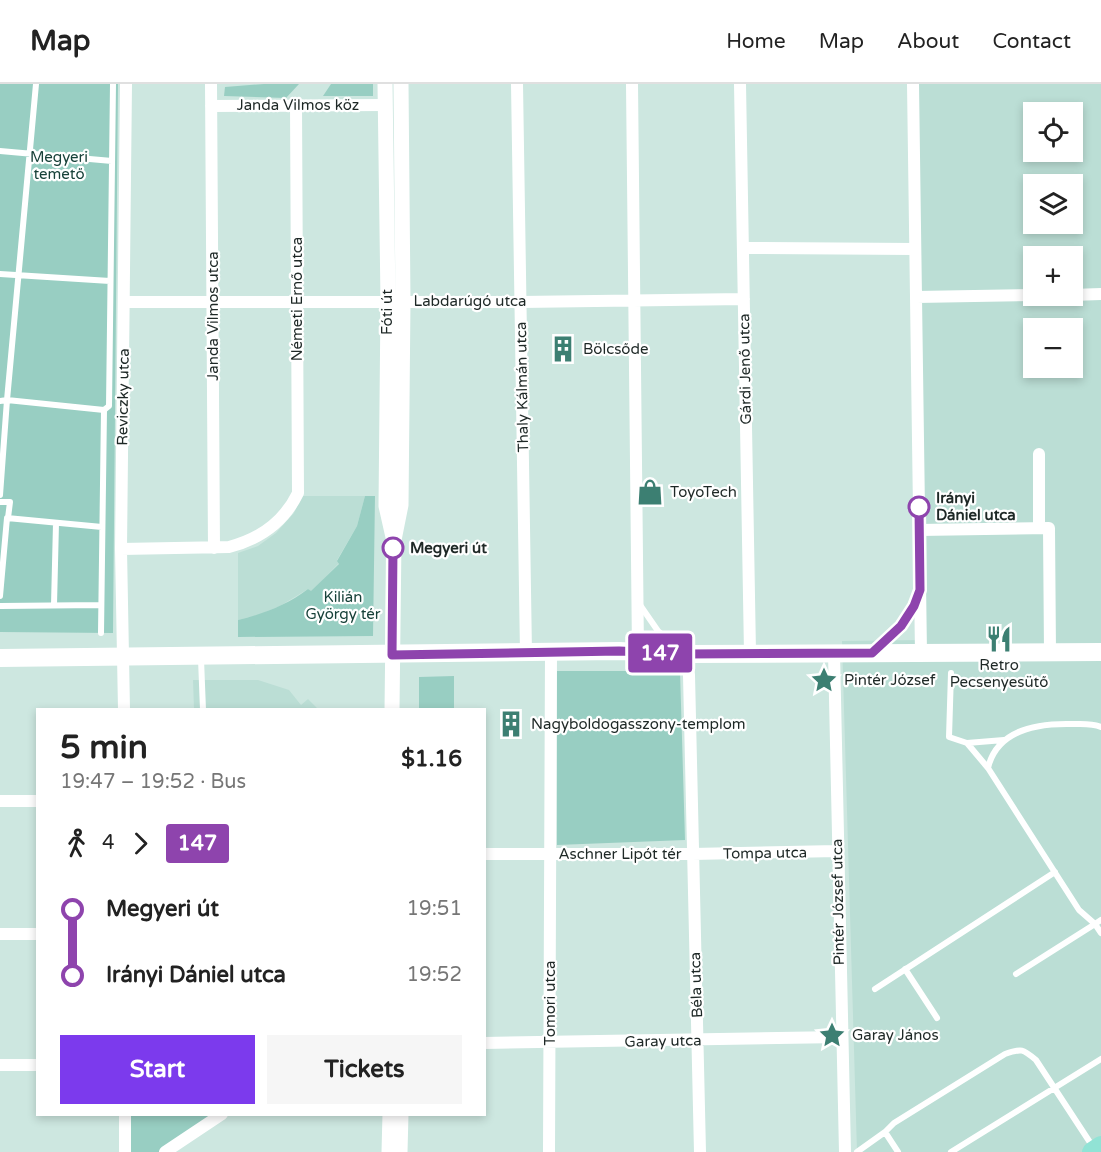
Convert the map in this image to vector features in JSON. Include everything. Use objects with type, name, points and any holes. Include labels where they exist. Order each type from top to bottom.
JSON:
[{"type":"main road","points":[[0,658],[551,652],[750,654],[1101,652]]},
{"type":"street","name":"Reviczky utca","points":[[124,708],[121,658],[121,549],[126,84]]},
{"type":"street","name":"Janda Vilmos utca","points":[[211,84],[214,548]]},
{"type":"street","name":"Fóti út","points":[[385,84],[401,505],[394,540],[392,708]]},
{"type":"street","name":"Fóti út","points":[[395,301],[401,84]]},
{"type":"street","name":"Thaly Kálmán utca","points":[[517,84],[526,653]]},
{"type":"street","points":[[632,84],[638,652]]},
{"type":"street","name":"Gárdi Jenő utca","points":[[740,84],[750,654]]},
{"type":"street","points":[[913,84],[921,652]]},
{"type":"street","name":"Németi Ernő utca","points":[[214,548],[229,548],[243,544],[266,531],[284,516],[298,493],[296,105]]},
{"type":"street","name":"Janda Vilmos köz","points":[[211,106],[385,105]]},
{"type":"street","points":[[744,248],[915,249]]},
{"type":"street","points":[[1083,295],[1101,294]]},
{"type":"street","points":[[916,297],[1023,295]]},
{"type":"street","name":"Labdarúgó utca","points":[[124,302],[521,302],[744,299]]},
{"type":"street","points":[[1039,454],[1039,528]]},
{"type":"street","points":[[919,530],[1049,528],[1050,653]]},
{"type":"street","points":[[121,549],[214,548]]},
{"type":"street","name":"Aschner Lipót tér","points":[[551,652],[550,855],[692,854],[687,654]]},
{"type":"street","name":"Pintér József utca","points":[[834,652],[845,1152]]},
{"type":"street","points":[[0,801],[36,801]]},
{"type":"street","name":"Tompa utca","points":[[692,854],[837,851]]},
{"type":"street","points":[[486,854],[550,855]]},
{"type":"street","name":"Béla utca","points":[[692,854],[700,1152]]},
{"type":"street","name":"Tomori utca","points":[[549,1152],[550,855]]},
{"type":"street","points":[[0,934],[36,934]]},
{"type":"street","name":"Garay utca","points":[[486,1043],[841,1037]]},
{"type":"street","points":[[0,1065],[36,1065]]},
{"type":"street","points":[[125,1116],[125,1152]]},
{"type":"street","points":[[165,1152],[219,1116]]},
{"type":"street","points":[[389,1152],[390,1116]]},
{"type":"street","points":[[400,1116],[400,1152]]},
{"type":"lane","points":[[0,495],[3,400],[19,276],[36,84]]},
{"type":"lane","points":[[3,400],[104,410],[109,406],[113,84]]},
{"type":"lane","points":[[0,150],[112,161]]},
{"type":"lane","points":[[0,274],[110,281]]},
{"type":"lane","points":[[101,633],[104,410]]},
{"type":"lane","points":[[0,502],[10,502],[5,517],[0,596]]},
{"type":"lane","points":[[5,517],[102,527]]},
{"type":"lane","points":[[54,605],[56,523]]},
{"type":"lane","points":[[872,653],[901,626],[914,606],[920,590]]},
{"type":"lane","points":[[639,602],[658,631],[687,654]]},
{"type":"lane","points":[[0,606],[101,604]]},
{"type":"lane","points":[[201,657],[203,708]]},
{"type":"lane","points":[[951,673],[949,737],[967,744],[1004,740]]},
{"type":"lane","points":[[988,768],[991,756],[1004,740],[1023,729],[1061,724],[1095,724],[1101,727]]},
{"type":"lane","points":[[967,744],[988,768],[1079,910],[1098,922],[1101,933]]},
{"type":"lane","points":[[875,989],[1055,872]]},
{"type":"lane","points":[[1016,974],[1098,922]]},
{"type":"lane","points":[[905,969],[937,1018]]},
{"type":"lane","points":[[857,1152],[894,1123],[1005,1054],[1018,1049],[1025,1051],[1036,1060],[1096,1149]]},
{"type":"lane","points":[[951,1152],[1101,1059]]},
{"type":"lane","points":[[885,1132],[898,1152]]},
{"type":"shaded area","points":[[917,84],[1101,84],[1101,1152],[857,1152],[842,641],[923,640]]},
{"type":"shaded area","points":[[302,496],[365,496],[357,526],[337,560],[339,563],[311,592],[308,589],[280,606],[259,615],[238,620],[238,553],[258,546],[276,533],[294,513]]},
{"type":"shaded area","points":[[193,680],[258,680],[289,690],[301,705],[308,699],[317,708],[194,708]]},
{"type":"green space","name":"Megyeri temető","points":[[0,84],[118,84],[113,633],[0,632]]},
{"type":"green space","points":[[299,84],[286,98],[224,96],[225,87]]},
{"type":"green space","points":[[331,84],[373,84],[373,96],[323,96]]},
{"type":"green space","name":"Kilián György tér","points":[[365,496],[375,496],[373,636],[238,637],[238,620],[274,608],[308,589],[311,591],[339,564],[337,561],[357,526]]},
{"type":"green space","points":[[557,671],[680,671],[685,840],[557,845]]},
{"type":"green space","points":[[454,676],[454,708],[419,708],[419,677]]},
{"type":"green space","points":[[125,1116],[209,1116],[212,1120],[165,1152],[125,1152]]},
{"type":"bus line","name":"147","points":[[393,548],[392,655],[619,651],[687,654],[872,653],[901,626],[914,606],[920,590],[919,507]]},
{"type":"place","name":"Bölcsőde","points":[[563,349]]},
{"type":"place","name":"ToyoTech","points":[[650,492]]},
{"type":"place","name":"Irányi Dániel utca","points":[[919,507]]},
{"type":"place","name":"Megyeri út","points":[[393,548]]},
{"type":"place","name":"Retro Pecsenyesütő","points":[[999,639]]},
{"type":"place","name":"Pintér József","points":[[824,680]]},
{"type":"place","name":"Nagyboldogasszony-templom","points":[[511,724]]},
{"type":"place","name":"Garay János","points":[[832,1035]]}]
